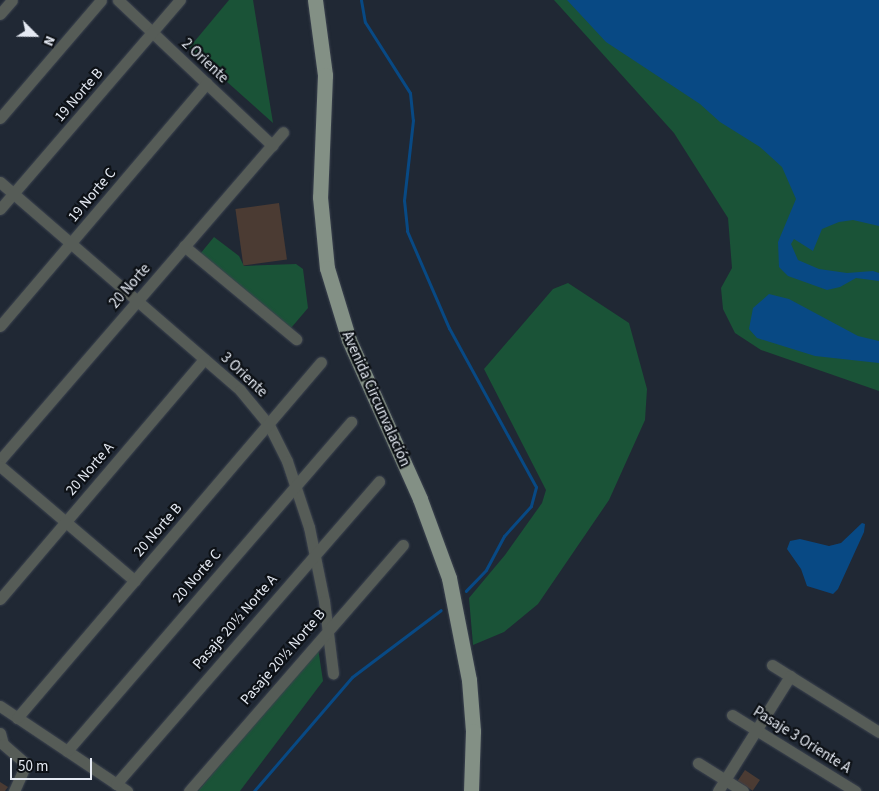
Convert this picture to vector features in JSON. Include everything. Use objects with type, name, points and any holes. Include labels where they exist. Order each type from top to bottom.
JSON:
[{"type":"main road","name":"Avenida Circunvalación","points":[[315,0],[325,74],[320,197],[327,268],[348,340],[420,499],[449,578],[469,680],[473,731],[471,791]]},
{"type":"street","points":[[0,14],[12,0]]},
{"type":"street","points":[[0,118],[101,0]]},
{"type":"street","name":"2 Oriente","points":[[118,0],[272,145]]},
{"type":"street","name":"19 Norte B","points":[[0,209],[180,0]]},
{"type":"street","name":"19 Norte C","points":[[0,326],[206,83]]},
{"type":"street","name":"20 Norte","points":[[0,460],[283,132]]},
{"type":"street","name":"3 Oriente","points":[[0,182],[251,401],[269,425],[296,484],[315,553],[328,627],[333,673]]},
{"type":"street","points":[[184,246],[296,339]]},
{"type":"street","name":"20 Norte A","points":[[0,598],[204,360]]},
{"type":"street","name":"20 Norte B","points":[[17,718],[322,362]]},
{"type":"street","name":"20 Norte C","points":[[66,751],[351,422]]},
{"type":"street","points":[[0,466],[134,581]]},
{"type":"street","name":"Pasaje 20½ Norte A","points":[[116,784],[379,481]]},
{"type":"street","name":"Pasaje 20½ Norte B","points":[[189,791],[328,627],[403,545]]},
{"type":"street","points":[[772,665],[879,732]]},
{"type":"street","points":[[718,791],[790,676]]},
{"type":"street","points":[[0,706],[127,791]]},
{"type":"street","name":"Pasaje 3 Oriente A","points":[[732,715],[855,791]]},
{"type":"street","points":[[0,733],[4,744],[26,764],[14,791]]},
{"type":"street","points":[[698,763],[743,791]]},
{"type":"green space","points":[[229,0],[253,0],[273,123],[189,48]]},
{"type":"green space","points":[[554,0],[879,0],[879,391],[761,350],[735,333],[723,309],[721,288],[732,268],[728,218],[674,133]]},
{"type":"green space","points":[[214,237],[239,256],[244,266],[296,264],[303,269],[308,308],[291,328],[200,254]]},
{"type":"green space","points":[[568,283],[629,323],[647,389],[645,420],[609,500],[538,604],[504,632],[473,645],[469,598],[505,555],[542,503],[546,490],[484,369],[553,289]]},
{"type":"green space","points":[[318,648],[323,681],[240,791],[198,791]]},
{"type":"water","points":[[567,0],[879,0],[879,226],[853,220],[839,222],[822,229],[813,251],[794,239],[791,244],[798,260],[819,269],[847,273],[873,271],[879,273],[879,281],[856,278],[840,287],[827,290],[788,276],[779,267],[778,242],[796,199],[782,167],[760,147],[720,122],[700,104],[606,42]]},
{"type":"water","points":[[769,294],[789,299],[858,336],[879,341],[879,363],[815,356],[757,338],[749,329],[753,308]]},
{"type":"water","points":[[862,523],[865,524],[864,532],[838,589],[833,594],[807,586],[801,569],[787,549],[790,541],[800,539],[829,546],[841,543]]},
{"type":"building","points":[[279,203],[287,259],[243,266],[235,209]]},
{"type":"building","points":[[745,770],[760,780],[753,791],[738,781]]},
{"type":"building","points":[[0,782],[8,787],[5,791],[0,791]]},
{"type":"waterway","points":[[361,0],[365,22],[410,93],[413,120],[404,200],[407,231],[449,328],[536,487],[531,506],[504,536],[486,570],[466,591]]},
{"type":"waterway","points":[[254,791],[352,677],[441,610]]}]
